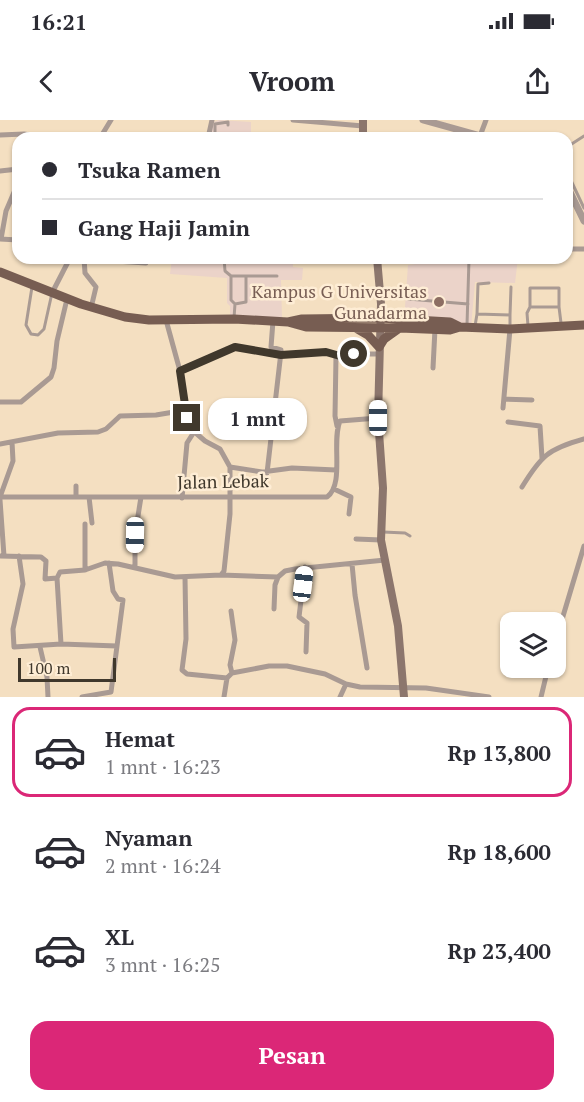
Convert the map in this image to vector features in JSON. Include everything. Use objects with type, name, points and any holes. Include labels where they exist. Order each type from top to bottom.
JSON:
[{"type":"main road","points":[[377,264],[380,323],[378,418],[383,488],[381,536],[398,626],[404,697]]},
{"type":"main road","points":[[0,272],[91,308],[125,317],[288,322],[302,319],[380,323],[450,322],[468,327]]},
{"type":"main road","points":[[288,322],[300,327],[354,327],[380,323],[400,327],[450,330],[468,327],[510,329],[584,325]]},
{"type":"main road","points":[[354,327],[368,335],[379,351]]},
{"type":"main road","points":[[379,351],[391,332],[400,327]]},
{"type":"street","points":[[293,120],[363,123]]},
{"type":"street","points":[[428,121],[466,132]]},
{"type":"street","points":[[1,239],[6,211],[12,197]]},
{"type":"street","points":[[573,199],[584,222]]},
{"type":"street","points":[[52,293],[67,264]]},
{"type":"street","points":[[84,264],[85,273],[96,287],[91,308]]},
{"type":"street","points":[[0,402],[21,402],[51,377],[67,299]]},
{"type":"street","points":[[166,320],[180,371],[188,423],[194,432],[220,449],[230,467],[230,496],[224,568],[221,575]]},
{"type":"street","points":[[267,472],[281,355],[281,350],[272,347],[273,321]]},
{"type":"street","points":[[434,368],[435,329]]},
{"type":"street","points":[[503,408],[510,329]]},
{"type":"street","points":[[180,371],[235,347],[281,355],[326,352],[336,356],[379,351]]},
{"type":"street","points":[[336,356],[335,416],[338,426],[334,489],[351,497],[349,514]]},
{"type":"street","points":[[504,399],[532,400]]},
{"type":"street","points":[[0,444],[58,433],[99,432],[106,429],[115,418],[120,416],[156,415],[186,410]]},
{"type":"street","points":[[338,426],[342,420],[378,418]]},
{"type":"street","points":[[508,422],[540,426],[542,458]]},
{"type":"street","points":[[182,498],[187,443],[194,432]]},
{"type":"street","points":[[522,487],[542,458],[560,447],[584,439]]},
{"type":"street","points":[[12,442],[13,460],[0,498],[2,556],[45,558],[45,579],[57,578]]},
{"type":"street","points":[[230,467],[254,472],[292,468],[336,470]]},
{"type":"street","points":[[76,486],[76,497]]},
{"type":"street","name":"Jalan Lebak","points":[[0,498],[327,497],[334,489]]},
{"type":"street","points":[[89,497],[92,523]]},
{"type":"street","points":[[135,568],[135,535],[141,498]]},
{"type":"street","points":[[85,524],[85,570]]},
{"type":"street","points":[[356,539],[381,536]]},
{"type":"street","points":[[564,612],[584,546]]},
{"type":"street","points":[[19,556],[23,584],[13,629],[13,644],[17,648],[61,644],[117,646]]},
{"type":"street","points":[[61,644],[57,578],[60,572],[85,570],[110,563],[169,576],[278,577],[289,570],[305,567],[385,560]]},
{"type":"street","points":[[82,697],[111,692],[123,600],[118,599],[112,591],[110,563]]},
{"type":"street","points":[[352,564],[367,668]]},
{"type":"street","points":[[305,567],[299,617],[307,623],[306,652]]},
{"type":"street","points":[[185,577],[186,639],[182,670],[188,674],[227,678]]},
{"type":"street","points":[[274,609],[278,577]]},
{"type":"street","points":[[231,611],[235,640],[230,665],[232,672]]},
{"type":"street","points":[[40,647],[47,677],[48,697]]},
{"type":"street","points":[[224,697],[227,678],[232,672],[269,666],[287,666],[330,676],[346,684],[360,687],[439,689],[489,697]]},
{"type":"street","points":[[541,697],[546,678]]},
{"type":"street","points":[[340,697],[346,684]]},
{"type":"lane","points":[[215,132],[214,124],[228,124]]},
{"type":"lane","points":[[573,185],[584,208]]},
{"type":"lane","points":[[224,264],[225,271],[231,276],[277,276]]},
{"type":"lane","points":[[468,327],[469,264]]},
{"type":"lane","points":[[231,276],[231,301],[235,304],[234,320]]},
{"type":"lane","points":[[235,304],[246,302],[246,276]]},
{"type":"lane","points":[[468,327],[477,314],[478,284],[489,283]]},
{"type":"lane","points":[[33,285],[26,326],[31,334],[39,335],[44,329],[52,293]]},
{"type":"lane","points":[[510,329],[511,287]]},
{"type":"lane","points":[[529,328],[527,313],[530,307],[530,288],[559,288],[561,327]]},
{"type":"lane","points":[[408,299],[468,304]]},
{"type":"lane","points":[[530,307],[559,307]]},
{"type":"lane","points":[[477,314],[510,315]]},
{"type":"lane","points":[[381,536],[405,533],[410,536]]},
{"type":"shaded area","points":[[219,120],[251,122],[251,132],[210,132],[211,123]]},
{"type":"shaded area","points":[[171,264],[293,264],[293,267],[303,268],[302,280],[281,280],[282,318],[230,316],[230,306],[227,303],[227,278],[170,274]]},
{"type":"shaded area","name":"Kampus G Universitas Gunadarma","points":[[517,264],[515,283],[475,282],[471,327],[404,321],[408,265]]},
{"type":"place","name":"Kampus G Universitas Gunadarma","points":[[439,302]]},
{"type":"route","points":[[187,418],[180,371],[232,348],[281,355],[326,352],[340,356],[354,354]]}]
